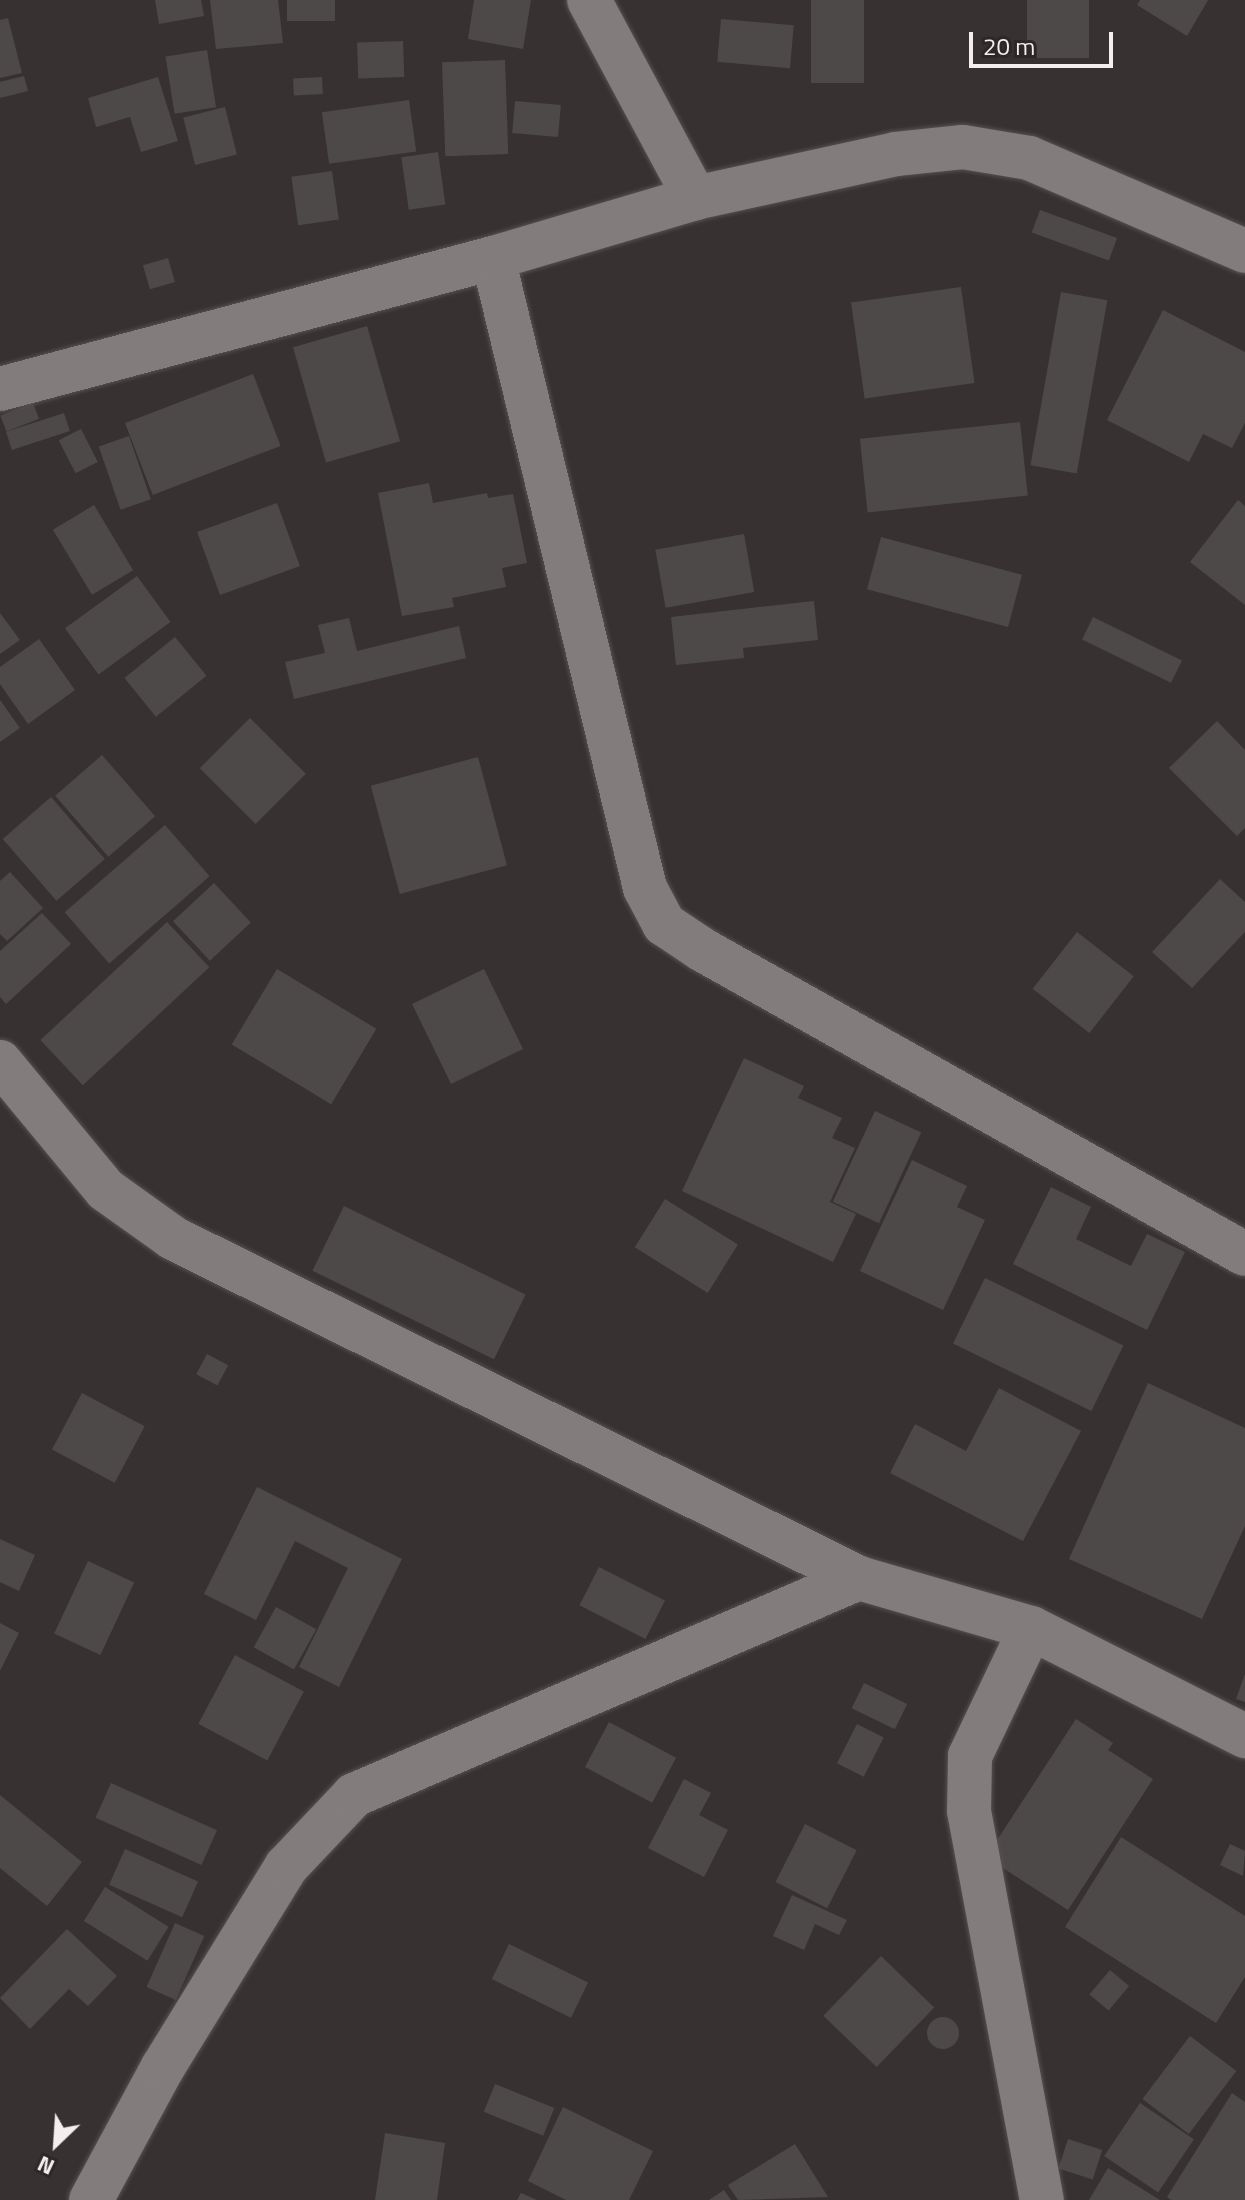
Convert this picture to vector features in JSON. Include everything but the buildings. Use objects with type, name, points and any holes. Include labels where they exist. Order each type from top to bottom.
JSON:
[{"type":"street","points":[[589,0],[695,198]]},
{"type":"street","points":[[0,389],[493,258],[695,198],[896,154],[963,147],[1029,158],[1245,251]]},
{"type":"street","points":[[493,258],[645,888],[664,924],[703,950],[1245,1254]]},
{"type":"street","points":[[0,1062],[106,1190],[173,1238],[859,1578],[1031,1628],[1245,1736]]},
{"type":"street","points":[[91,2200],[163,2067],[286,1867],[354,1795],[859,1578]]},
{"type":"street","points":[[1031,1628],[970,1756],[969,1811],[1042,2200]]}]
